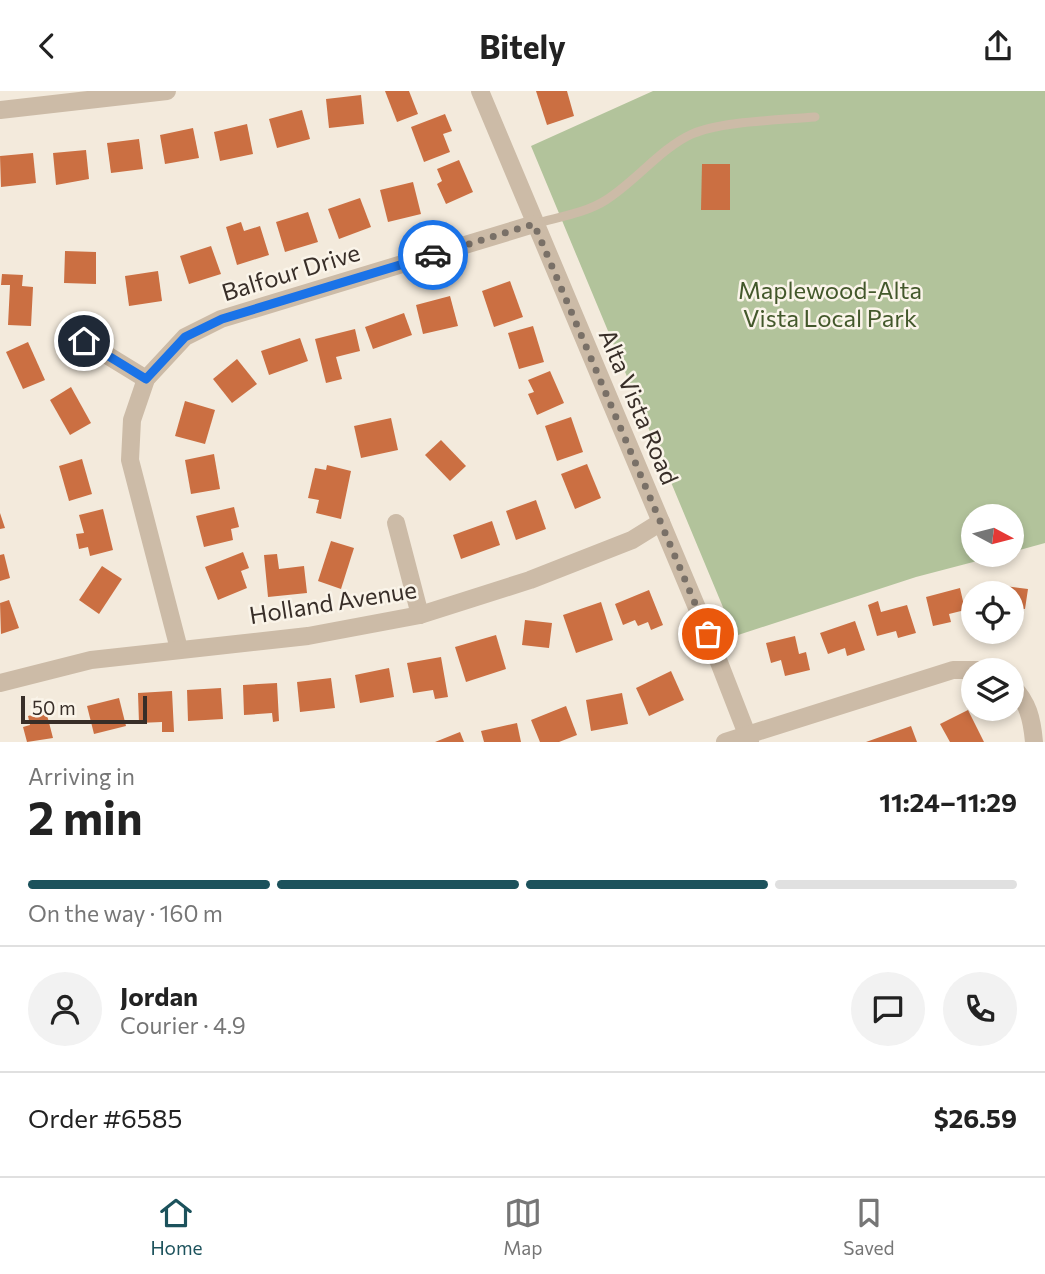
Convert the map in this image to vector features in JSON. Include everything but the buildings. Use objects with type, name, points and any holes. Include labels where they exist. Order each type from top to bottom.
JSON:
[{"type":"street","points":[[0,110],[167,91]]},
{"type":"street","name":"Alta Vista Road","points":[[480,91],[749,739]]},
{"type":"street","name":"Balfour Drive","points":[[179,649],[130,460],[132,420],[146,379],[185,337],[222,319],[534,224]]},
{"type":"street","points":[[84,341],[146,379]]},
{"type":"street","name":"Holland Avenue","points":[[0,683],[91,660],[308,636],[420,615],[530,580],[632,540],[661,522]]},
{"type":"street","points":[[396,523],[420,615]]},
{"type":"street","points":[[725,742],[749,739],[953,670],[961,670]]},
{"type":"street","points":[[1024,700],[1032,720],[1034,742]]},
{"type":"lane","points":[[534,224],[581,211],[605,201],[689,135],[706,128],[816,117]]},
{"type":"green space","name":"Maplewood-Alta Vista Local Park","points":[[653,91],[1045,91],[1045,543],[1024,549],[1024,504],[961,504],[961,565],[916,577],[735,636],[531,146]]},
{"type":"way so far","points":[[433,255],[534,224],[708,634]]},
{"type":"route","points":[[84,341],[146,379],[185,337],[222,319],[433,255]]}]
